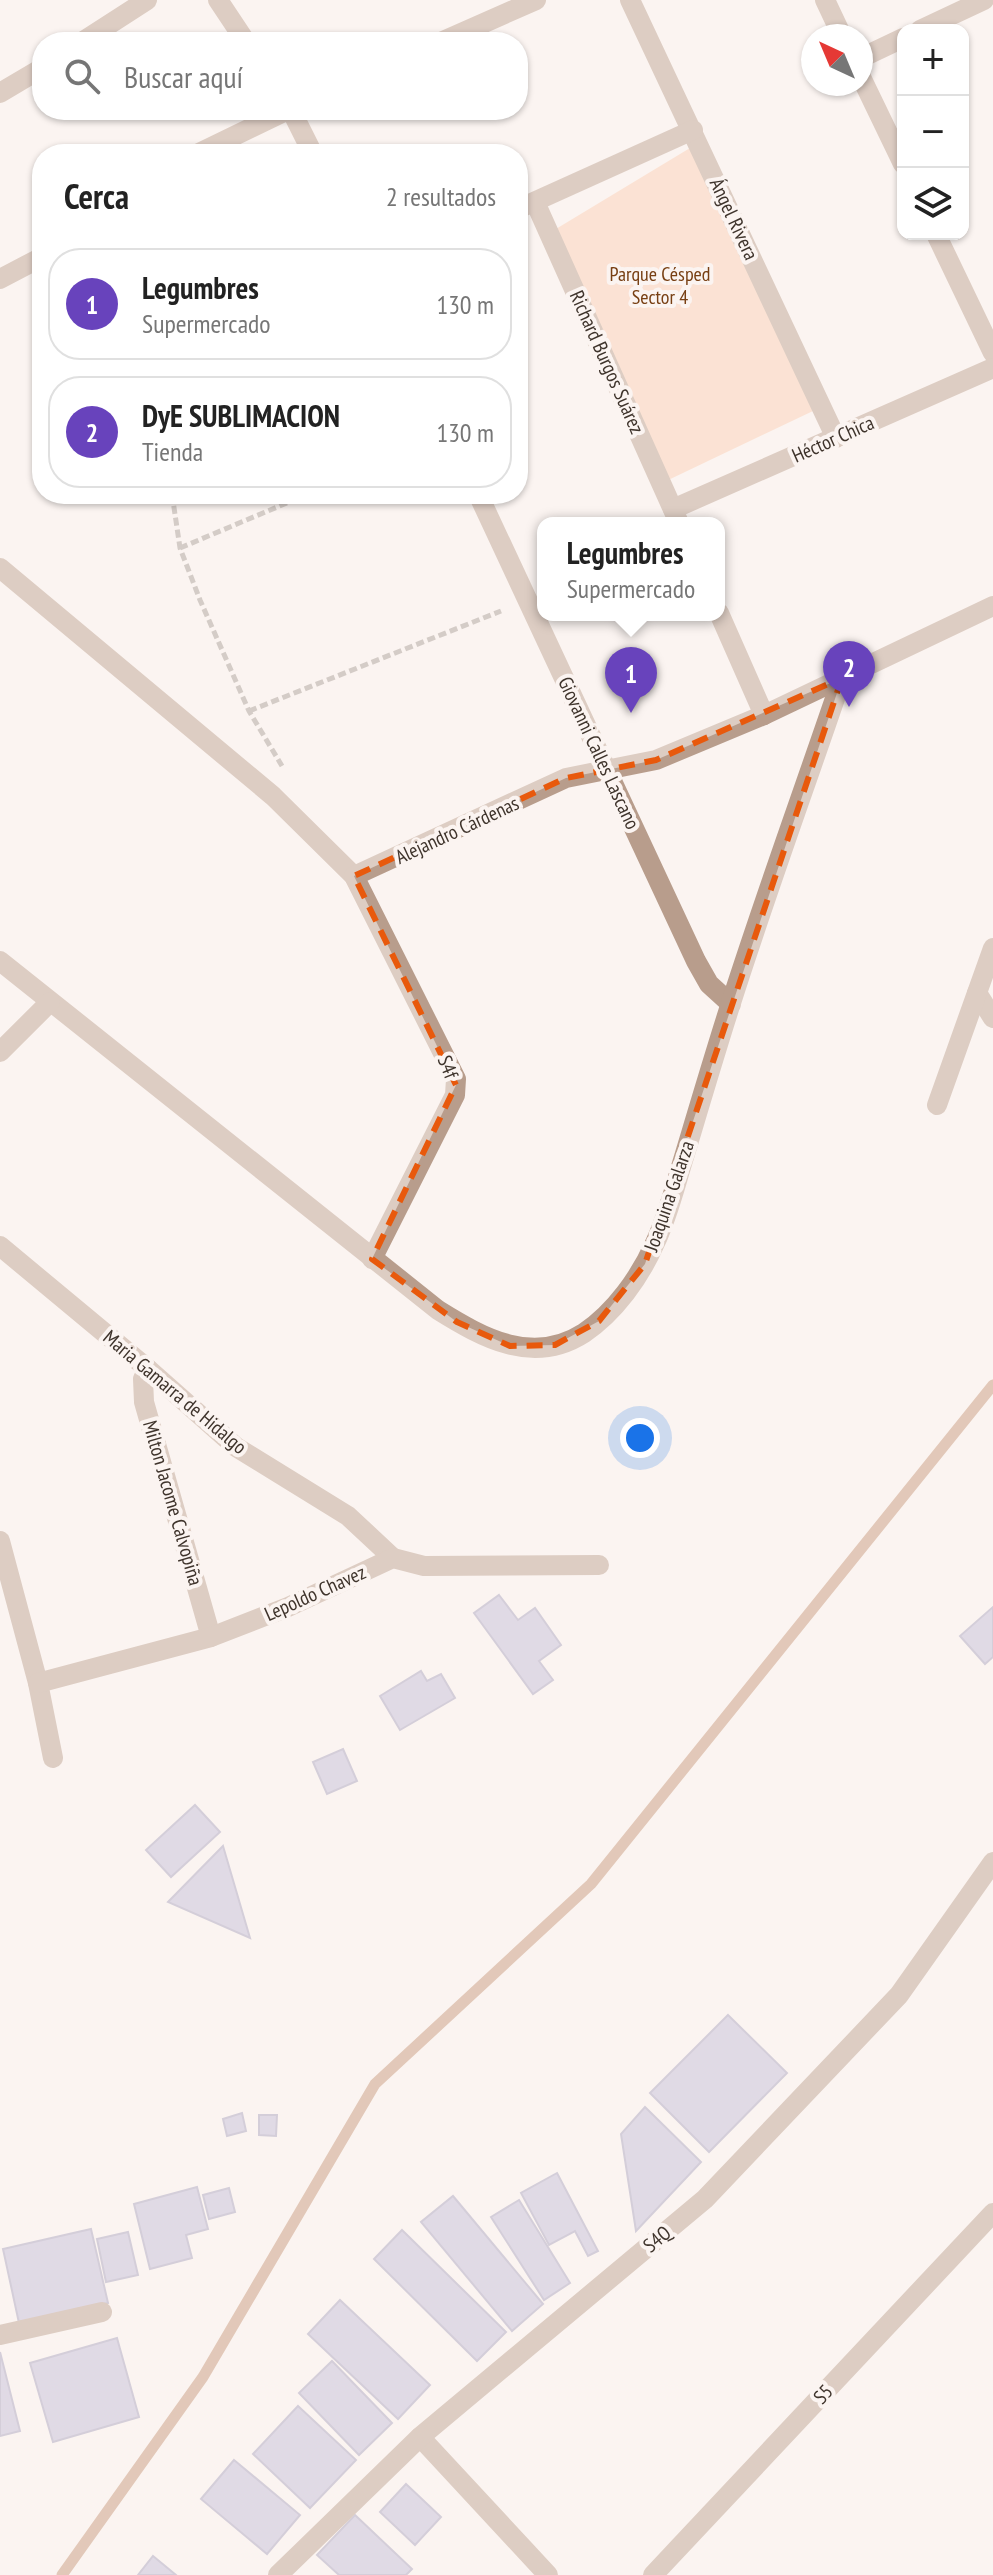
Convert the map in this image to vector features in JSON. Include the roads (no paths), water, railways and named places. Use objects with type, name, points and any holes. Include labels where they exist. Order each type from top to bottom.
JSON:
[{"type":"street","points":[[97,32],[147,0]]},
{"type":"street","points":[[218,0],[239,32]]},
{"type":"street","points":[[464,32],[536,0]]},
{"type":"street","name":"Ángel Rivera","points":[[630,0],[836,438]]},
{"type":"street","points":[[825,0],[836,24]]},
{"type":"street","points":[[933,24],[984,0]]},
{"type":"street","points":[[873,52],[897,41]]},
{"type":"street","points":[[4,84],[32,72]]},
{"type":"street","points":[[870,96],[897,152]]},
{"type":"street","points":[[218,144],[269,120]]},
{"type":"street","points":[[295,120],[308,144]]},
{"type":"street","points":[[528,205],[693,130]]},
{"type":"street","name":"Richard Burgos Suárez","points":[[528,210],[676,516]]},
{"type":"street","points":[[939,240],[993,353]]},
{"type":"street","points":[[0,279],[32,262]]},
{"type":"street","name":"Héctor Chica","points":[[676,516],[836,438],[993,368]]},
{"type":"street","name":"Giovanni Calles Lascano","points":[[483,504],[537,618]]},
{"type":"street","points":[[0,568],[273,796],[354,876]]},
{"type":"street","name":"Alejandro Cárdenas","points":[[354,876],[566,778],[656,760],[764,715],[993,606]]},
{"type":"street","name":"Giovanni Calles Lascano","points":[[539,621],[696,961],[709,984],[731,1004]]},
{"type":"street","points":[[723,621],[764,715]]},
{"type":"street","name":"Joaquina Galarza","points":[[0,961],[438,1310],[494,1341],[510,1346],[542,1347],[570,1340],[584,1332],[618,1301],[638,1274],[667,1214],[731,1004],[842,678]]},
{"type":"street","name":"S4f","points":[[354,876],[456,1079],[455,1095],[372,1259]]},
{"type":"street","points":[[937,1105],[993,948]]},
{"type":"street","points":[[977,993],[993,1018]]},
{"type":"street","points":[[0,1052],[50,1002]]},
{"type":"street","name":"Maria Gamarra de Hidalgo","points":[[0,1246],[236,1447],[348,1516],[393,1558]]},
{"type":"street","name":"Milton Jacome Calvopiña","points":[[148,1369],[143,1379],[144,1402],[211,1637]]},
{"type":"street","points":[[0,1541],[38,1683],[53,1758]]},
{"type":"street","points":[[393,1558],[424,1566],[599,1565]]},
{"type":"street","name":"Lepoldo Chavez","points":[[38,1683],[211,1637],[301,1602],[393,1558]]},
{"type":"street","name":"S4Q","points":[[278,2575],[420,2437],[705,2199],[899,1995],[993,1862]]},
{"type":"street","name":"S5","points":[[653,2575],[993,2213]]},
{"type":"street","points":[[0,2335],[102,2312]]},
{"type":"street","points":[[420,2437],[548,2575]]},
{"type":"waterway","points":[[62,2575],[203,2377],[375,2084],[591,1884],[993,1385]]},
{"type":"place","name":"DyE SUBLIMACION","points":[[849,707]]},
{"type":"place","name":"Legumbres","points":[[631,713]]},
{"type":"park label","name":"Parque Césped Sector 4","points":[[660,286]]}]
